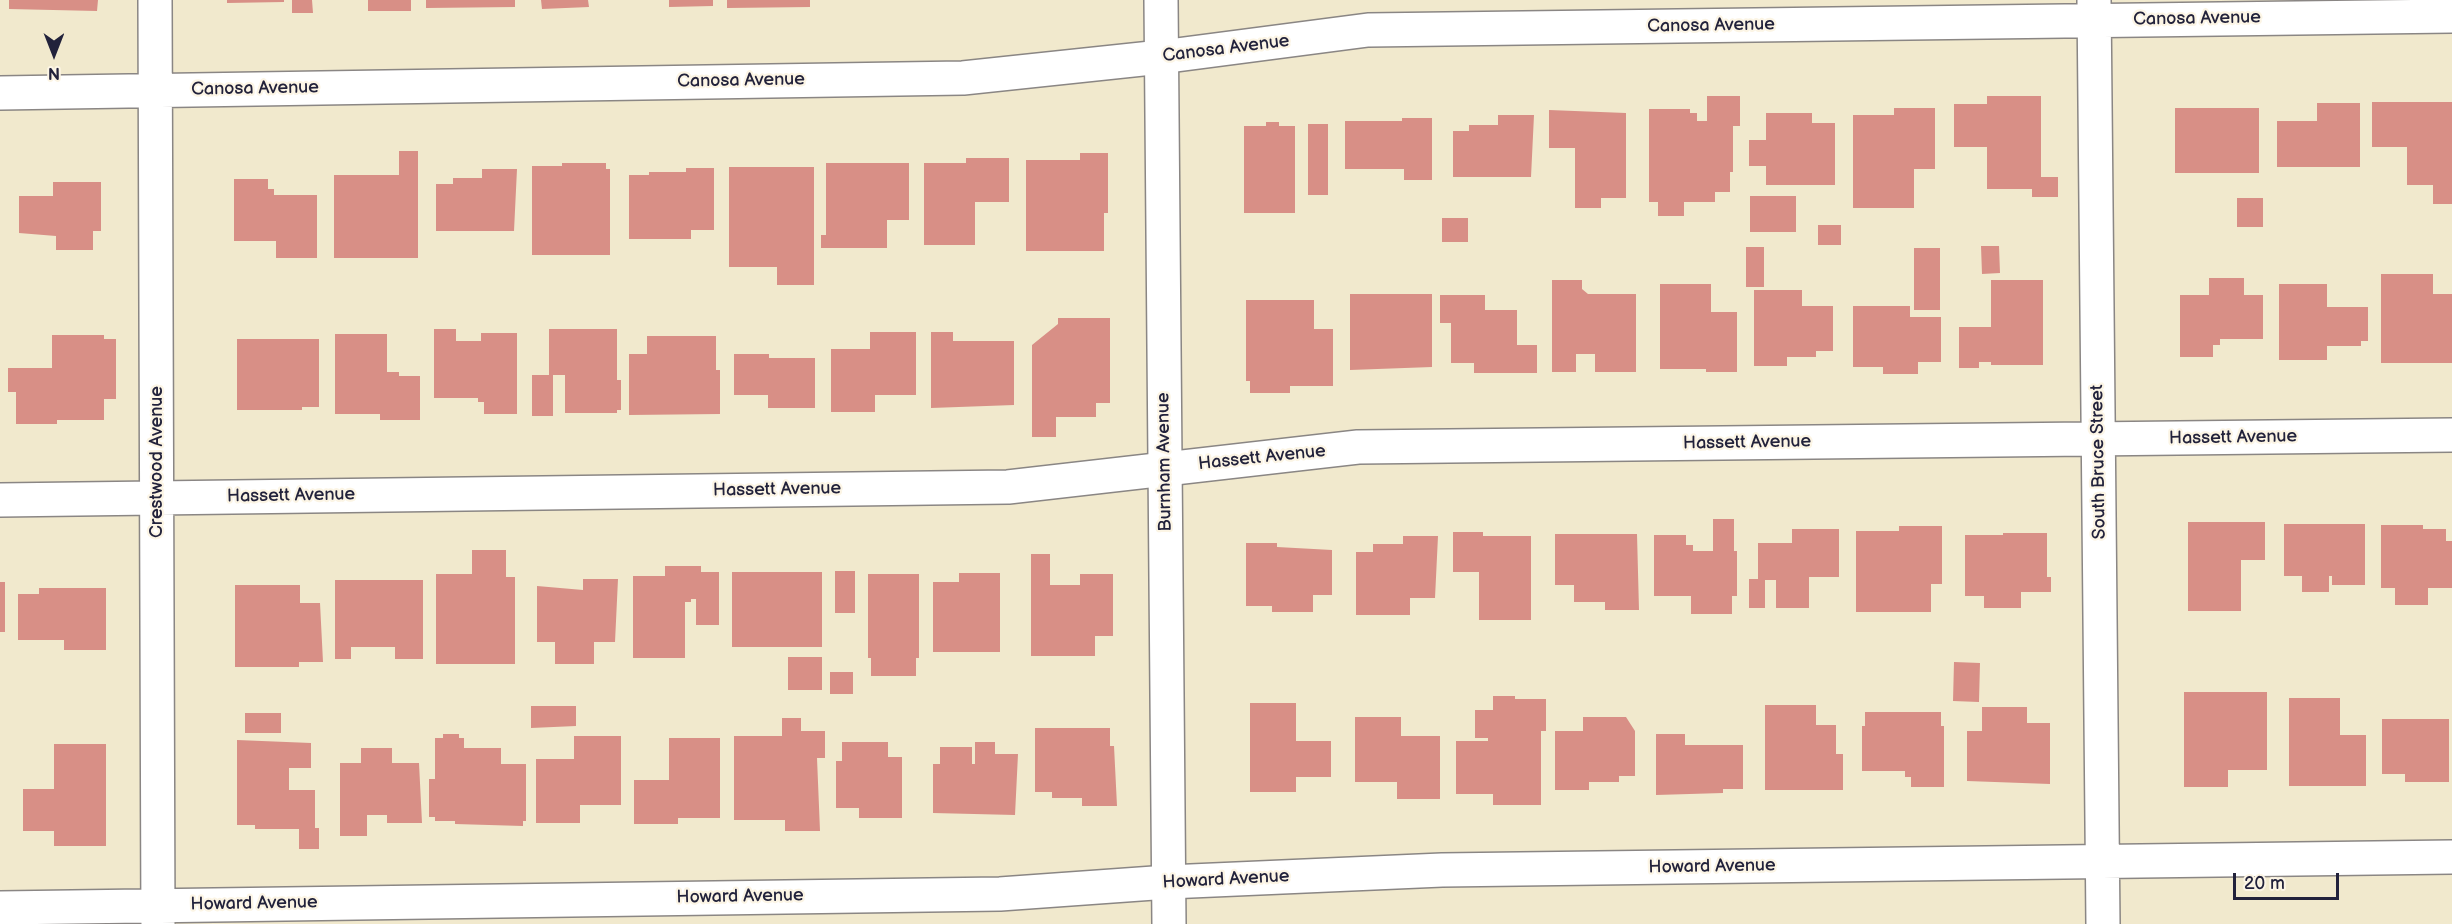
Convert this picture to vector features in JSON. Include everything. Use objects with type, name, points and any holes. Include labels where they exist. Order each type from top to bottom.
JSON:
[{"type":"street","name":"Crestwood Avenue","points":[[155,0],[158,915]]},
{"type":"street","name":"Burnham Avenue","points":[[1161,0],[1169,924]]},
{"type":"street","name":"Canosa Avenue","points":[[0,93],[963,78],[1161,57],[1368,30],[2094,10],[2452,16]]},
{"type":"street","name":"South Bruce Street","points":[[2094,10],[2103,924]]},
{"type":"street","name":"Hassett Avenue","points":[[0,500],[1008,487],[1358,447],[2452,435]]},
{"type":"street","name":"Howard Avenue","points":[[0,908],[158,915],[1000,894],[1168,882],[1442,870],[2452,857]]},
{"type":"building","points":[[9,0],[98,0],[97,11],[9,9]]},
{"type":"building","points":[[227,0],[284,0],[284,2],[227,3]]},
{"type":"building","points":[[292,0],[312,0],[313,13],[292,13]]},
{"type":"building","points":[[368,0],[411,0],[411,11],[368,11]]},
{"type":"building","points":[[426,0],[515,0],[515,7],[426,8]]},
{"type":"building","points":[[541,0],[588,0],[589,7],[542,9]]},
{"type":"building","points":[[669,0],[713,0],[713,6],[669,7]]},
{"type":"building","points":[[727,0],[810,0],[810,7],[727,8]]},
{"type":"building","points":[[1707,96],[1740,96],[1740,126],[1733,126],[1733,172],[1730,172],[1730,192],[1715,192],[1715,202],[1684,202],[1684,216],[1658,216],[1658,202],[1649,202],[1649,109],[1690,109],[1690,113],[1697,113],[1697,121],[1707,121]]},
{"type":"building","points":[[1987,96],[2041,96],[2041,177],[2058,177],[2058,197],[2032,197],[2032,189],[1987,189],[1987,147],[1954,147],[1954,104],[1987,104]]},
{"type":"building","points":[[2372,102],[2452,102],[2452,204],[2433,204],[2433,185],[2407,185],[2407,147],[2372,147]]},
{"type":"building","points":[[2317,103],[2360,103],[2360,167],[2277,167],[2277,121],[2317,121]]},
{"type":"building","points":[[1894,108],[1935,108],[1935,169],[1914,169],[1914,208],[1853,208],[1853,115],[1894,115]]},
{"type":"building","points":[[2175,108],[2259,108],[2259,173],[2175,173]]},
{"type":"building","points":[[1549,110],[1626,113],[1626,198],[1601,198],[1601,208],[1575,208],[1575,148],[1549,148]]},
{"type":"building","points":[[1766,113],[1812,113],[1812,123],[1835,123],[1835,185],[1766,185],[1766,166],[1749,166],[1749,140],[1766,140]]},
{"type":"building","points":[[1498,115],[1534,115],[1531,177],[1453,177],[1453,131],[1469,131],[1469,125],[1498,125]]},
{"type":"building","points":[[1402,118],[1432,118],[1432,180],[1404,180],[1404,169],[1345,169],[1345,121],[1402,121]]},
{"type":"building","points":[[1266,122],[1279,122],[1279,126],[1295,126],[1295,213],[1244,213],[1244,126],[1266,126]]},
{"type":"building","points":[[1308,124],[1328,124],[1328,195],[1308,195]]},
{"type":"building","points":[[399,151],[418,151],[418,258],[334,258],[334,175],[399,175]]},
{"type":"building","points":[[1080,153],[1108,153],[1108,213],[1104,213],[1104,251],[1026,251],[1026,160],[1080,160]]},
{"type":"building","points":[[966,158],[1009,158],[1009,202],[975,202],[975,245],[924,245],[924,163],[966,163]]},
{"type":"building","points":[[562,163],[606,163],[606,169],[610,169],[610,255],[532,255],[532,166],[562,166]]},
{"type":"building","points":[[826,163],[909,163],[909,220],[887,220],[887,248],[821,248],[821,235],[826,235]]},
{"type":"building","points":[[729,167],[814,167],[814,285],[777,285],[777,267],[729,267]]},
{"type":"building","points":[[686,168],[714,168],[714,230],[691,230],[691,239],[629,239],[629,175],[649,175],[649,172],[686,172]]},
{"type":"building","points":[[482,169],[517,169],[514,231],[436,231],[436,184],[453,184],[453,178],[482,178]]},
{"type":"building","points":[[234,179],[268,179],[268,189],[274,189],[274,195],[317,195],[317,258],[276,258],[276,241],[234,241]]},
{"type":"building","points":[[53,182],[101,182],[101,231],[93,231],[93,250],[56,250],[56,236],[19,233],[19,196],[53,196]]},
{"type":"building","points":[[1750,196],[1796,196],[1796,232],[1750,232]]},
{"type":"building","points":[[2237,198],[2263,198],[2263,227],[2237,227]]},
{"type":"building","points":[[1442,218],[1468,218],[1468,242],[1442,242]]},
{"type":"building","points":[[1818,225],[1841,225],[1841,245],[1818,245]]},
{"type":"building","points":[[1981,246],[1999,246],[2000,273],[1982,274]]},
{"type":"building","points":[[1746,247],[1764,247],[1764,287],[1746,287]]},
{"type":"building","points":[[1914,248],[1940,248],[1940,310],[1914,310]]},
{"type":"building","points":[[2381,274],[2433,274],[2433,294],[2452,294],[2452,363],[2381,363]]},
{"type":"building","points":[[2209,278],[2244,278],[2244,295],[2263,295],[2263,339],[2220,339],[2220,345],[2213,345],[2213,357],[2180,357],[2180,295],[2209,295]]},
{"type":"building","points":[[1552,280],[1582,280],[1582,289],[1588,294],[1636,294],[1636,372],[1595,372],[1595,354],[1576,354],[1576,372],[1552,372]]},
{"type":"building","points":[[1991,280],[2043,280],[2043,365],[1991,365],[1991,362],[1979,362],[1979,368],[1959,368],[1959,327],[1991,327]]},
{"type":"building","points":[[1660,284],[1711,284],[1711,312],[1737,312],[1737,372],[1660,369]]},
{"type":"building","points":[[2279,284],[2327,284],[2327,307],[2368,307],[2368,341],[2361,341],[2361,346],[2327,346],[2327,360],[2279,360]]},
{"type":"building","points":[[1754,290],[1802,290],[1802,306],[1833,306],[1833,351],[1816,351],[1816,357],[1787,357],[1787,366],[1754,366]]},
{"type":"building","points":[[1350,294],[1432,294],[1432,367],[1350,370]]},
{"type":"building","points":[[1440,295],[1485,295],[1485,310],[1517,310],[1517,345],[1537,345],[1537,373],[1474,373],[1474,363],[1451,363],[1451,323],[1440,323]]},
{"type":"building","points":[[1246,300],[1314,300],[1314,329],[1333,329],[1333,386],[1290,386],[1290,393],[1250,393],[1250,381],[1246,381]]},
{"type":"building","points":[[1853,306],[1910,306],[1910,317],[1941,317],[1941,362],[1918,362],[1918,374],[1883,374],[1883,367],[1853,367]]},
{"type":"building","points":[[1058,318],[1110,318],[1110,403],[1096,403],[1096,417],[1056,417],[1056,437],[1032,437],[1032,345],[1058,324]]},
{"type":"building","points":[[434,329],[456,329],[456,341],[481,341],[481,333],[517,333],[517,414],[484,414],[484,402],[478,402],[478,398],[434,398]]},
{"type":"building","points":[[549,329],[617,329],[617,380],[621,380],[621,410],[617,410],[617,413],[565,413],[565,375],[553,375],[553,416],[532,416],[532,375],[549,375]]},
{"type":"building","points":[[870,332],[916,332],[916,395],[875,395],[875,412],[831,412],[831,349],[870,349]]},
{"type":"building","points":[[931,332],[953,332],[953,341],[1014,341],[1014,405],[931,408]]},
{"type":"building","points":[[335,334],[387,334],[387,372],[399,372],[399,376],[420,376],[420,420],[380,420],[380,414],[335,414]]},
{"type":"building","points":[[52,335],[104,335],[104,339],[116,339],[116,399],[104,399],[104,420],[57,420],[57,424],[16,424],[16,392],[8,392],[8,368],[52,368]]},
{"type":"building","points":[[647,336],[716,336],[716,370],[720,370],[720,414],[629,415],[629,354],[647,354]]},
{"type":"building","points":[[237,339],[319,339],[319,407],[302,407],[302,410],[237,410]]},
{"type":"building","points":[[734,354],[769,354],[769,358],[815,358],[815,408],[768,408],[768,395],[734,395]]},
{"type":"building","points":[[1713,519],[1734,519],[1737,596],[1732,596],[1732,614],[1691,614],[1691,596],[1654,596],[1654,535],[1686,535],[1686,545],[1693,545],[1693,551],[1713,551]]},
{"type":"building","points":[[2188,522],[2265,522],[2265,560],[2241,560],[2241,611],[2188,611]]},
{"type":"building","points":[[2284,524],[2365,524],[2365,585],[2332,585],[2332,576],[2329,576],[2329,592],[2302,592],[2302,576],[2284,576]]},
{"type":"building","points":[[2381,525],[2423,525],[2423,529],[2446,529],[2446,541],[2452,541],[2452,588],[2428,588],[2428,605],[2395,605],[2395,588],[2381,588]]},
{"type":"building","points":[[1899,526],[1942,526],[1942,584],[1931,584],[1931,612],[1856,612],[1856,531],[1899,531]]},
{"type":"building","points":[[1792,529],[1839,529],[1839,577],[1809,577],[1809,608],[1776,608],[1776,580],[1765,580],[1765,608],[1749,608],[1749,579],[1758,579],[1758,543],[1792,543]]},
{"type":"building","points":[[1453,532],[1483,532],[1483,536],[1531,536],[1531,620],[1479,620],[1479,572],[1453,572]]},
{"type":"building","points":[[2003,533],[2047,533],[2047,577],[2051,577],[2051,592],[2021,592],[2021,608],[1984,608],[1984,596],[1965,596],[1965,535],[2003,535]]},
{"type":"building","points":[[1555,534],[1637,534],[1639,610],[1605,610],[1605,602],[1574,602],[1574,585],[1555,585]]},
{"type":"building","points":[[1403,536],[1438,536],[1435,598],[1410,598],[1410,615],[1356,615],[1356,552],[1373,552],[1373,544],[1403,544]]},
{"type":"building","points":[[1246,543],[1277,543],[1277,547],[1332,550],[1332,595],[1313,595],[1313,612],[1272,612],[1272,606],[1246,606]]},
{"type":"building","points":[[472,550],[506,550],[506,577],[515,577],[515,664],[436,664],[436,574],[472,574]]},
{"type":"building","points":[[1031,554],[1050,554],[1050,585],[1080,585],[1080,574],[1113,574],[1113,636],[1095,636],[1095,656],[1031,656]]},
{"type":"building","points":[[665,566],[701,566],[701,572],[719,572],[719,625],[696,625],[696,599],[691,599],[691,602],[685,602],[685,658],[633,658],[633,576],[665,576]]},
{"type":"building","points":[[835,571],[855,571],[855,613],[835,613]]},
{"type":"building","points":[[732,572],[822,572],[822,647],[732,647]]},
{"type":"building","points":[[959,573],[1000,573],[1000,652],[933,652],[933,582],[959,582]]},
{"type":"building","points":[[868,574],[919,574],[919,658],[916,658],[916,676],[871,676],[871,658],[868,658]]},
{"type":"building","points":[[583,579],[618,579],[615,642],[594,642],[594,664],[555,664],[555,642],[537,642],[537,586],[583,590]]},
{"type":"building","points":[[335,580],[423,580],[423,659],[395,659],[395,647],[351,647],[351,659],[335,659]]},
{"type":"building","points":[[0,582],[5,582],[5,632],[0,632]]},
{"type":"building","points":[[235,585],[300,585],[300,603],[320,603],[323,662],[299,662],[299,667],[235,667]]},
{"type":"building","points":[[39,588],[106,588],[106,650],[64,650],[64,640],[18,640],[18,594],[39,594]]},
{"type":"building","points":[[788,657],[822,657],[822,690],[788,690]]},
{"type":"building","points":[[1954,662],[1980,663],[1979,702],[1953,701]]},
{"type":"building","points":[[830,672],[853,672],[853,694],[830,694]]},
{"type":"building","points":[[2184,692],[2267,692],[2267,770],[2228,770],[2228,787],[2184,787]]},
{"type":"building","points":[[1493,696],[1546,699],[1546,731],[1541,731],[1541,805],[1493,805],[1493,794],[1456,794],[1456,741],[1488,741],[1488,738],[1475,738],[1475,710],[1493,710]]},
{"type":"building","points":[[2289,698],[2340,698],[2340,735],[2366,735],[2366,786],[2289,786]]},
{"type":"building","points":[[1250,703],[1296,703],[1296,741],[1331,741],[1331,777],[1296,777],[1296,792],[1250,792]]},
{"type":"building","points":[[1765,705],[1816,705],[1816,725],[1836,725],[1836,754],[1843,754],[1843,790],[1765,790]]},
{"type":"building","points":[[531,706],[576,706],[576,726],[531,728]]},
{"type":"building","points":[[1982,707],[2027,707],[2027,723],[2050,723],[2050,784],[1967,781],[1967,731],[1982,731]]},
{"type":"building","points":[[1865,712],[1941,712],[1941,726],[1944,726],[1944,787],[1911,787],[1911,777],[1905,777],[1905,771],[1862,771],[1862,726],[1865,726]]},
{"type":"building","points":[[245,713],[281,713],[281,733],[245,733]]},
{"type":"building","points":[[1355,717],[1401,717],[1401,736],[1440,736],[1440,799],[1397,799],[1397,782],[1355,782]]},
{"type":"building","points":[[1583,717],[1626,717],[1635,731],[1635,776],[1619,776],[1619,782],[1589,782],[1589,790],[1555,790],[1555,731],[1583,731]]},
{"type":"building","points":[[782,718],[801,718],[801,731],[825,731],[825,758],[817,758],[820,831],[785,831],[785,820],[734,820],[734,736],[782,736]]},
{"type":"building","points":[[2382,719],[2449,719],[2449,782],[2405,782],[2405,774],[2382,774]]},
{"type":"building","points":[[1035,728],[1110,728],[1110,746],[1114,746],[1117,806],[1082,806],[1082,798],[1052,798],[1052,792],[1035,792]]},
{"type":"building","points":[[443,734],[459,734],[459,738],[464,738],[464,748],[501,748],[501,764],[526,764],[526,821],[523,821],[523,826],[455,824],[455,821],[435,821],[435,817],[429,817],[429,779],[435,779],[435,738],[443,738]]},
{"type":"building","points":[[1656,734],[1685,734],[1685,745],[1743,745],[1743,789],[1723,789],[1723,793],[1656,795]]},
{"type":"building","points":[[574,736],[621,736],[621,805],[580,805],[580,823],[536,823],[536,759],[574,759]]},
{"type":"building","points":[[669,738],[720,738],[720,818],[678,818],[678,824],[634,824],[634,780],[669,780]]},
{"type":"building","points":[[237,740],[311,743],[311,768],[289,768],[289,790],[315,790],[315,828],[319,828],[319,849],[299,849],[299,829],[255,829],[255,825],[237,825]]},
{"type":"building","points":[[842,742],[888,742],[888,757],[902,757],[902,818],[859,818],[859,808],[836,808],[836,761],[842,761]]},
{"type":"building","points":[[975,742],[995,742],[995,754],[1018,754],[1015,815],[933,813],[933,764],[940,764],[940,747],[972,747],[972,764],[975,764]]},
{"type":"building","points":[[54,744],[106,744],[106,846],[54,846],[54,831],[23,831],[23,789],[54,789]]},
{"type":"building","points":[[361,748],[392,748],[392,763],[419,763],[422,823],[387,823],[387,815],[367,815],[367,836],[340,836],[340,763],[361,763]]}]
